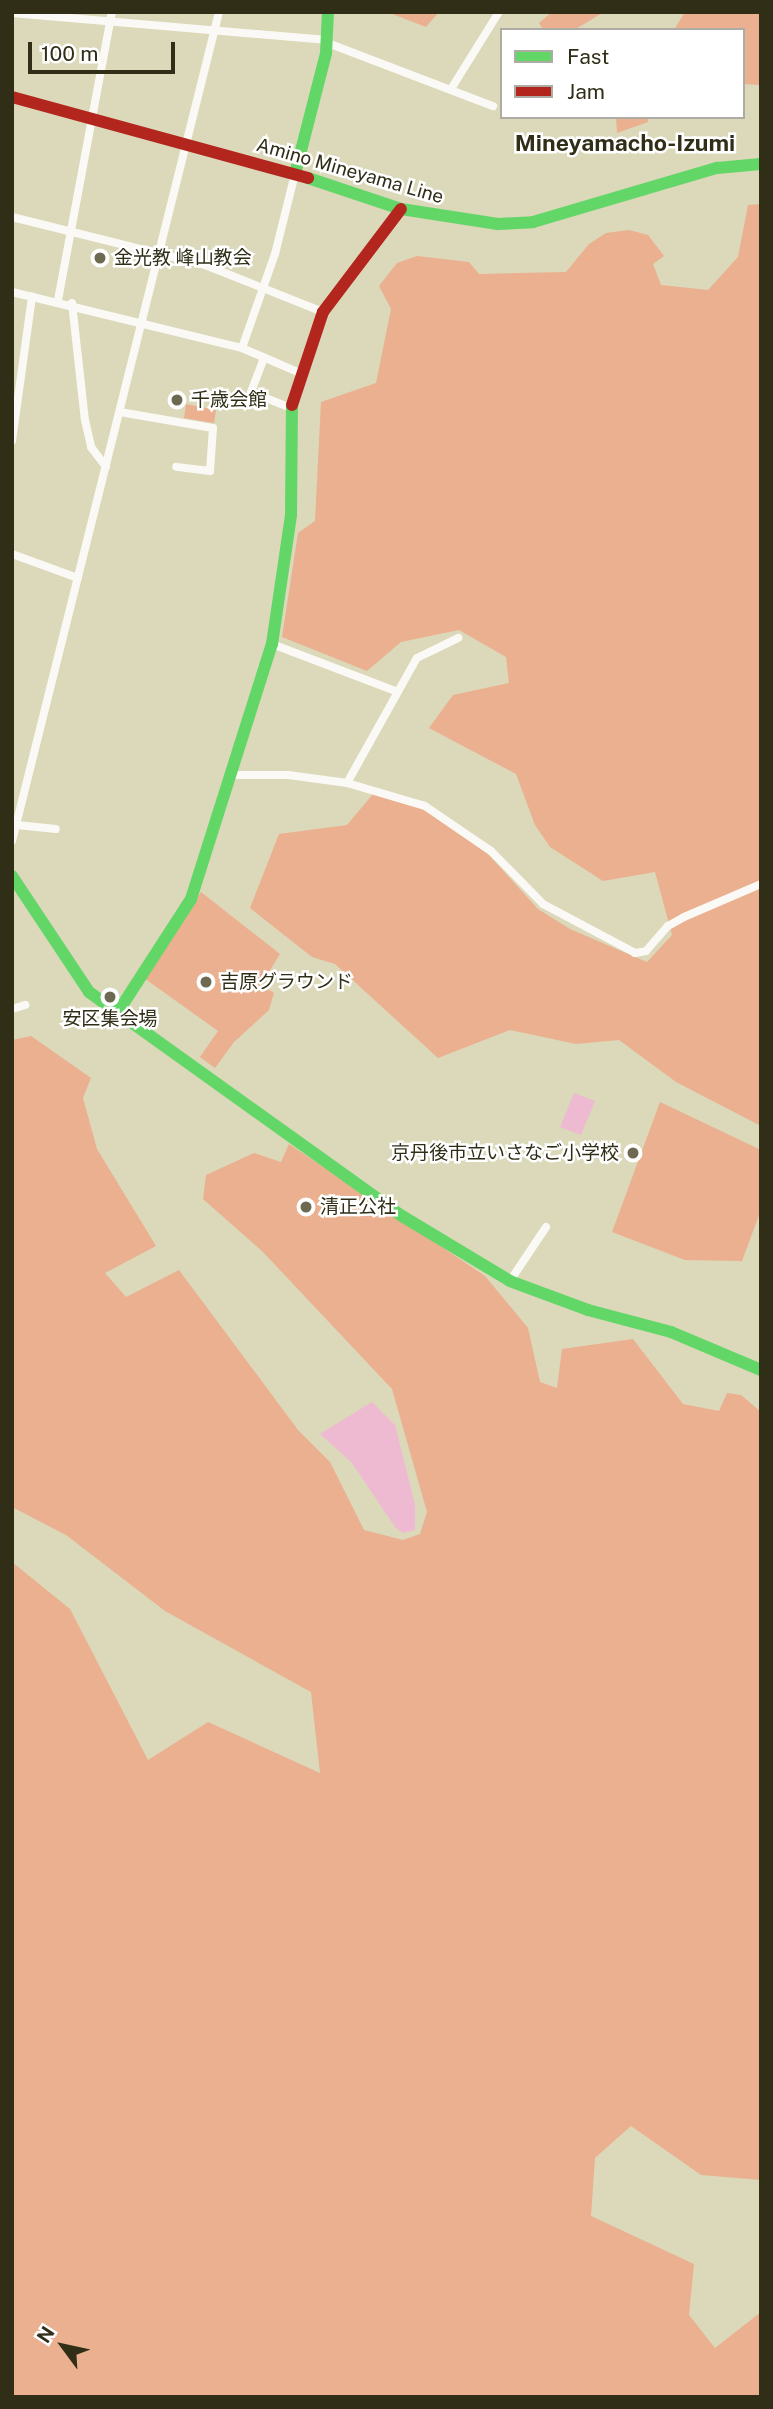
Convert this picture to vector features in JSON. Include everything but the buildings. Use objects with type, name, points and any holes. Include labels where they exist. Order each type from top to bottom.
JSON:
[{"type":"street","points":[[58,300],[68,231],[113,12]]},
{"type":"street","points":[[12,841],[219,12]]},
{"type":"street","points":[[242,348],[263,287],[292,174],[325,41],[328,12]]},
{"type":"street","points":[[451,89],[499,12]]},
{"type":"street","points":[[12,13],[111,24],[325,41],[493,106]]},
{"type":"street","name":"Amino Mineyama Line","points":[[12,97],[292,174],[401,209],[450,219],[533,222],[717,168],[761,164]]},
{"type":"street","points":[[116,1015],[191,899],[272,644],[291,515],[291,408],[300,373],[323,312],[401,209]]},
{"type":"street","points":[[12,217],[160,253],[263,287],[323,312]]},
{"type":"street","points":[[12,292],[72,303],[242,348],[300,373]]},
{"type":"street","points":[[12,441],[32,296]]},
{"type":"street","points":[[72,303],[85,420],[91,447],[106,467]]},
{"type":"street","points":[[264,358],[251,392],[291,408]]},
{"type":"street","points":[[120,412],[213,428],[210,471],[176,467]]},
{"type":"street","points":[[12,554],[78,578]]},
{"type":"street","points":[[347,783],[395,691],[417,658],[458,638]]},
{"type":"street","points":[[272,644],[395,691]]},
{"type":"street","points":[[231,775],[288,775],[347,783],[425,806],[491,852],[543,904],[635,953],[646,951],[668,926],[684,917],[761,884]]},
{"type":"street","points":[[17,825],[56,829]]},
{"type":"street","points":[[15,885],[89,992],[116,1015],[402,1216],[510,1280],[588,1310],[671,1332],[761,1370]]},
{"type":"street","points":[[12,1009],[25,1005]]},
{"type":"street","points":[[510,1280],[546,1227]]},
{"type":"shaded area","points":[[387,12],[439,12],[426,27]]},
{"type":"shaded area","points":[[552,12],[604,12],[577,28],[542,28],[539,23]]},
{"type":"shaded area","points":[[685,12],[761,12],[761,85],[745,84],[745,28],[675,28]]},
{"type":"shaded area","points":[[616,119],[648,119],[648,122],[617,133]]},
{"type":"shaded area","points":[[761,204],[761,1126],[676,1082],[619,1040],[576,1044],[510,1030],[438,1058],[335,964],[312,957],[250,908],[279,834],[347,825],[373,794],[423,809],[488,854],[538,909],[570,929],[647,962],[672,935],[655,872],[603,881],[550,847],[535,825],[516,774],[429,728],[453,695],[509,683],[506,657],[459,630],[401,642],[367,671],[282,637],[298,533],[315,521],[321,402],[376,383],[391,309],[379,286],[397,263],[417,256],[469,262],[479,274],[566,272],[589,244],[606,233],[629,230],[648,235],[664,256],[653,264],[661,285],[708,290],[738,257],[748,205]]},
{"type":"shaded area","points":[[186,404],[216,410],[214,423],[184,418]]},
{"type":"shaded area","name":"吉原グラウンド","points":[[201,892],[280,954],[261,985],[274,993],[269,1010],[234,1042],[215,1068],[200,1057],[218,1031],[144,978]]},
{"type":"shaded area","points":[[31,1036],[91,1078],[83,1098],[97,1149],[156,1246],[105,1273],[126,1297],[179,1270],[298,1430],[330,1462],[364,1530],[403,1540],[420,1534],[427,1512],[392,1389],[262,1251],[203,1199],[206,1175],[254,1153],[281,1162],[289,1144],[485,1276],[528,1328],[540,1382],[557,1388],[562,1349],[633,1339],[683,1404],[719,1411],[727,1393],[741,1395],[761,1412],[761,2180],[701,2175],[631,2126],[595,2158],[591,2216],[694,2264],[689,2315],[715,2348],[761,2312],[761,2397],[12,2397],[12,1562],[70,1609],[148,1760],[208,1722],[320,1773],[311,1692],[165,1611],[66,1535],[12,1507],[12,1040]]},
{"type":"shaded area","points":[[574,1093],[595,1101],[581,1135],[560,1127]]},
{"type":"shaded area","points":[[660,1102],[761,1150],[761,1210],[742,1261],[685,1260],[612,1232]]},
{"type":"shaded area","points":[[372,1402],[395,1425],[415,1505],[415,1530],[403,1533],[395,1527],[352,1463],[320,1434]]},
{"type":"traffic: fast","points":[[295,174],[326,53],[328,12]]},
{"type":"traffic: fast","points":[[308,178],[401,209],[498,224],[533,222],[717,168],[761,164]]},
{"type":"traffic: fast","points":[[116,1015],[191,899],[272,644],[291,515],[292,405]]},
{"type":"traffic: fast","points":[[12,876],[89,992],[402,1216],[510,1281],[588,1310],[671,1332],[761,1370]]},
{"type":"traffic: jam","points":[[12,97],[308,178]]},
{"type":"traffic: jam","points":[[292,405],[323,312],[401,209]]},
{"type":"place","name":"金光教 峰山教会","points":[[100,258]]},
{"type":"place","name":"千歳会館","points":[[177,400]]},
{"type":"place","name":"吉原グラウンド","points":[[206,982]]},
{"type":"place","name":"安区集会場","points":[[110,997]]},
{"type":"place","name":"京丹後市立いさなご小学校","points":[[633,1153]]},
{"type":"place","name":"清正公社","points":[[306,1207]]},
{"type":"district","name":"Mineyamacho-Izumi","points":[[625,143]]}]
